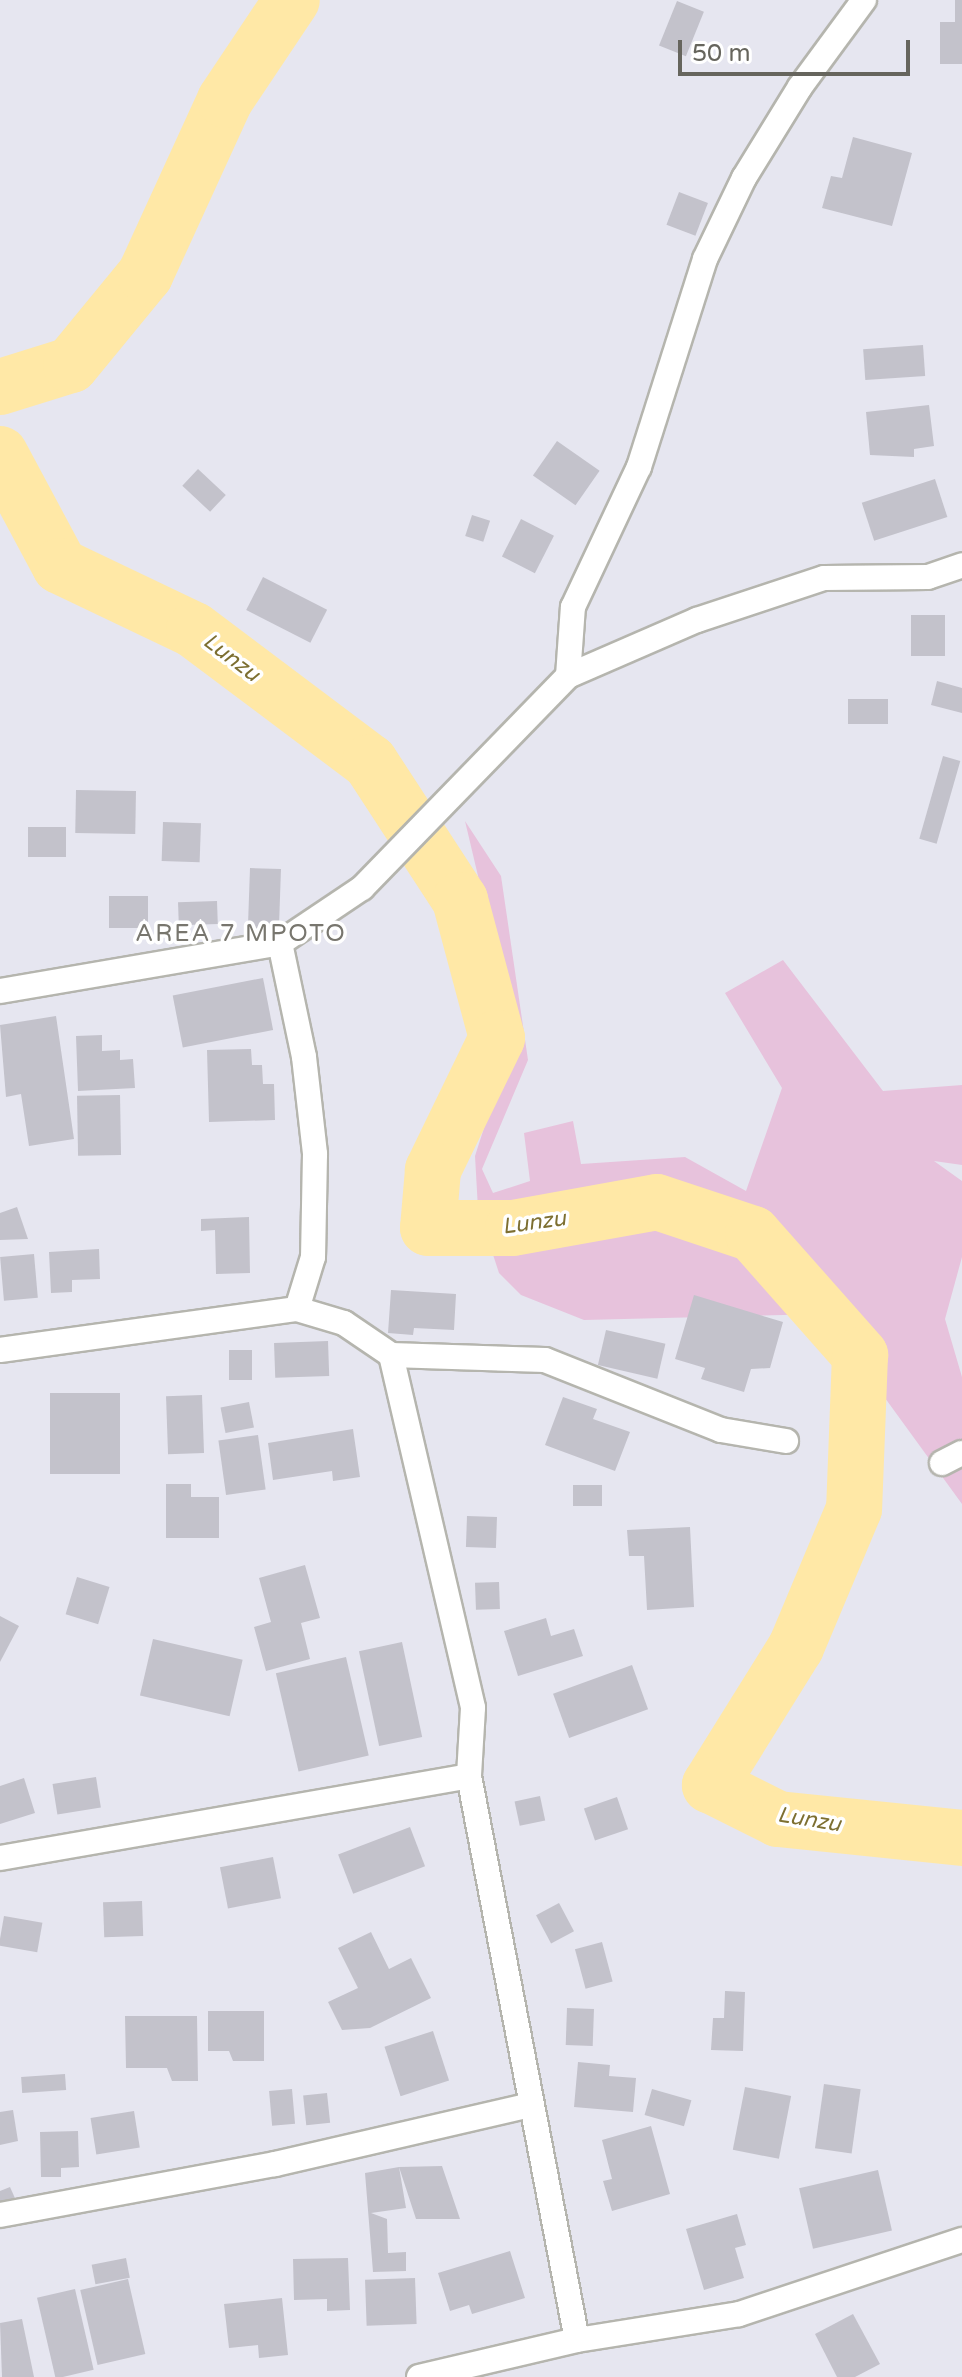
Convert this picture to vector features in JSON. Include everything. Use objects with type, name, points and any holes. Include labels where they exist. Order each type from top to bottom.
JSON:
[{"type":"street","points":[[568,676],[567,632],[573,607],[639,467],[705,259],[744,178],[864,0]]},
{"type":"street","points":[[0,991],[280,943],[362,888],[568,676],[697,620],[824,578],[928,577],[962,565]]},
{"type":"street","points":[[280,943],[302,1042],[315,1154],[313,1257],[297,1309]]},
{"type":"street","points":[[0,1350],[297,1309],[344,1323],[391,1355],[545,1360],[721,1430],[786,1441]]},
{"type":"street","points":[[391,1355],[473,1708],[469,1776],[577,2340]]},
{"type":"street","points":[[0,1858],[469,1776]]},
{"type":"street","points":[[0,2215],[275,2164],[530,2105]]},
{"type":"street","points":[[419,2377],[577,2340],[739,2314],[962,2240]]},
{"type":"shaded area","points":[[465,821],[501,876],[528,1060],[482,1169],[493,1193],[530,1181],[524,1133],[573,1121],[581,1164],[685,1157],[746,1191],[782,1088],[725,993],[783,960],[883,1091],[962,1085],[962,1165],[934,1161],[962,1181],[962,1257],[945,1319],[962,1377],[962,1504],[824,1314],[584,1320],[521,1295],[499,1273],[478,1209],[475,1156],[507,1056],[492,935]]},
{"type":"building","points":[[955,0],[962,0],[962,64],[940,64],[940,22],[955,22]]},
{"type":"building","points":[[677,1],[704,12],[686,56],[659,46]]},
{"type":"building","points":[[853,137],[912,153],[892,226],[822,208],[831,176],[842,178]]},
{"type":"building","points":[[679,192],[708,203],[695,236],[666,225]]},
{"type":"building","points":[[923,345],[925,376],[865,380],[863,349]]},
{"type":"building","points":[[929,405],[934,446],[914,449],[914,457],[870,455],[866,412]]},
{"type":"building","points":[[557,441],[600,471],[576,505],[533,475]]},
{"type":"building","points":[[198,469],[226,495],[210,512],[182,486]]},
{"type":"building","points":[[935,479],[947,517],[874,541],[862,503]]},
{"type":"building","points":[[472,515],[490,521],[483,542],[465,536]]},
{"type":"building","points":[[521,519],[554,536],[535,573],[502,556]]},
{"type":"building","points":[[263,577],[327,610],[310,643],[246,610]]},
{"type":"building","points":[[911,615],[945,615],[945,656],[911,656]]},
{"type":"building","points":[[937,681],[962,688],[962,713],[931,705]]},
{"type":"building","points":[[848,699],[888,699],[888,724],[848,724]]},
{"type":"building","points":[[943,756],[960,761],[937,844],[919,839]]},
{"type":"building","points":[[76,790],[136,791],[135,834],[75,833]]},
{"type":"building","points":[[163,822],[201,823],[200,862],[162,861]]},
{"type":"building","points":[[28,827],[66,827],[66,857],[28,857]]},
{"type":"building","points":[[250,868],[281,869],[279,929],[248,928]]},
{"type":"building","points":[[109,896],[148,896],[148,928],[109,928]]},
{"type":"building","points":[[217,901],[218,924],[179,925],[178,902]]},
{"type":"building","points":[[263,978],[273,1030],[183,1048],[173,996]]},
{"type":"building","points":[[56,1016],[74,1139],[29,1146],[21,1094],[6,1097],[0,1025]]},
{"type":"building","points":[[102,1035],[102,1051],[120,1050],[120,1060],[133,1059],[135,1088],[78,1091],[76,1036]]},
{"type":"building","points":[[251,1049],[252,1065],[262,1065],[263,1084],[274,1084],[275,1120],[209,1122],[207,1050]]},
{"type":"building","points":[[120,1095],[121,1155],[78,1156],[77,1096]]},
{"type":"building","points":[[17,1207],[28,1239],[0,1240],[0,1213]]},
{"type":"building","points":[[249,1217],[250,1273],[216,1274],[215,1230],[201,1231],[201,1219]]},
{"type":"building","points":[[99,1249],[100,1279],[72,1280],[72,1292],[51,1293],[49,1252]]},
{"type":"building","points":[[34,1254],[38,1298],[4,1301],[0,1257]]},
{"type":"building","points":[[391,1290],[456,1294],[454,1330],[414,1328],[413,1335],[388,1333]]},
{"type":"building","points":[[694,1295],[783,1322],[770,1368],[751,1369],[744,1392],[701,1379],[705,1368],[675,1359]]},
{"type":"building","points":[[606,1330],[665,1344],[657,1379],[598,1365]]},
{"type":"building","points":[[328,1341],[329,1376],[275,1378],[274,1343]]},
{"type":"building","points":[[229,1350],[252,1350],[252,1380],[229,1380]]},
{"type":"building","points":[[50,1393],[120,1393],[120,1474],[50,1474]]},
{"type":"building","points":[[202,1395],[204,1453],[168,1454],[166,1396]]},
{"type":"building","points":[[563,1397],[597,1409],[593,1419],[630,1432],[615,1471],[545,1445]]},
{"type":"building","points":[[249,1402],[254,1428],[225,1433],[221,1408]]},
{"type":"building","points":[[353,1429],[360,1477],[333,1481],[332,1471],[273,1480],[268,1443]]},
{"type":"building","points":[[258,1435],[266,1489],[226,1495],[218,1441]]},
{"type":"building","points":[[166,1484],[191,1484],[191,1497],[219,1497],[219,1538],[166,1538]]},
{"type":"building","points":[[573,1485],[602,1485],[602,1506],[573,1506]]},
{"type":"building","points":[[467,1516],[497,1517],[496,1548],[466,1547]]},
{"type":"building","points":[[690,1527],[694,1607],[647,1610],[644,1556],[629,1556],[627,1530]]},
{"type":"building","points":[[305,1565],[320,1618],[301,1623],[310,1659],[266,1671],[254,1627],[271,1622],[259,1578]]},
{"type":"building","points":[[77,1577],[110,1587],[98,1624],[66,1614]]},
{"type":"building","points":[[499,1582],[500,1609],[476,1610],[475,1583]]},
{"type":"building","points":[[0,1616],[19,1626],[0,1662]]},
{"type":"building","points":[[546,1618],[551,1636],[574,1629],[583,1656],[518,1676],[504,1631]]},
{"type":"building","points":[[153,1639],[243,1660],[230,1716],[140,1696]]},
{"type":"building","points":[[402,1642],[422,1737],[379,1746],[359,1651]]},
{"type":"building","points":[[346,1657],[369,1755],[299,1772],[276,1673]]},
{"type":"building","points":[[632,1665],[648,1709],[569,1738],[553,1694]]},
{"type":"building","points":[[96,1777],[101,1808],[57,1815],[53,1784]]},
{"type":"building","points":[[24,1778],[35,1813],[0,1824],[0,1786]]},
{"type":"building","points":[[540,1796],[545,1820],[520,1826],[515,1801]]},
{"type":"building","points":[[617,1797],[628,1829],[595,1841],[584,1808]]},
{"type":"building","points":[[410,1827],[425,1866],[353,1894],[338,1855]]},
{"type":"building","points":[[273,1857],[281,1898],[228,1909],[220,1867]]},
{"type":"building","points":[[142,1901],[143,1936],[104,1937],[103,1902]]},
{"type":"building","points":[[559,1903],[574,1931],[551,1943],[536,1915]]},
{"type":"building","points":[[4,1916],[42,1923],[37,1952],[0,1946]]},
{"type":"building","points":[[371,1932],[389,1969],[411,1958],[431,1998],[370,2028],[342,2030],[328,2002],[358,1988],[338,1948]]},
{"type":"building","points":[[602,1942],[613,1982],[586,1989],[575,1949]]},
{"type":"building","points":[[725,1991],[745,1992],[743,2051],[711,2050],[713,2018],[724,2018]]},
{"type":"building","points":[[567,2008],[594,2009],[593,2046],[566,2045]]},
{"type":"building","points":[[208,2011],[264,2011],[264,2061],[233,2061],[229,2051],[208,2051]]},
{"type":"building","points":[[125,2016],[197,2016],[198,2081],[172,2081],[167,2068],[126,2068]]},
{"type":"building","points":[[433,2031],[449,2080],[401,2096],[384,2047]]},
{"type":"building","points":[[578,2062],[610,2065],[609,2076],[636,2078],[633,2112],[574,2107]]},
{"type":"building","points":[[65,2074],[66,2090],[22,2093],[21,2077]]},
{"type":"building","points":[[824,2084],[861,2089],[852,2154],[815,2148]]},
{"type":"building","points":[[745,2087],[791,2096],[779,2159],[733,2150]]},
{"type":"building","points":[[292,2089],[295,2124],[272,2126],[269,2091]]},
{"type":"building","points":[[652,2089],[691,2100],[684,2126],[645,2115]]},
{"type":"building","points":[[327,2093],[330,2123],[306,2125],[303,2096]]},
{"type":"building","points":[[13,2110],[18,2141],[0,2145],[0,2112]]},
{"type":"building","points":[[134,2111],[140,2148],[96,2154],[91,2118]]},
{"type":"building","points":[[651,2126],[670,2194],[612,2211],[603,2181],[612,2179],[602,2140]]},
{"type":"building","points":[[78,2131],[79,2167],[61,2168],[61,2177],[41,2177],[40,2132]]},
{"type":"building","points":[[442,2166],[460,2219],[416,2219],[399,2167]]},
{"type":"building","points":[[399,2167],[406,2208],[371,2213],[387,2219],[388,2253],[406,2252],[406,2271],[373,2272],[365,2173]]},
{"type":"building","points":[[878,2170],[892,2230],[813,2249],[799,2188]]},
{"type":"building","points":[[10,2187],[18,2205],[0,2210],[0,2191]]},
{"type":"building","points":[[737,2214],[746,2245],[735,2248],[744,2278],[704,2290],[686,2229]]},
{"type":"building","points":[[510,2251],[525,2298],[472,2314],[469,2305],[450,2311],[438,2273]]},
{"type":"building","points":[[126,2258],[130,2278],[95,2284],[92,2265]]},
{"type":"building","points":[[348,2258],[350,2310],[327,2311],[327,2299],[294,2300],[293,2259]]},
{"type":"building","points":[[415,2278],[417,2324],[367,2326],[365,2280]]},
{"type":"building","points":[[128,2279],[145,2354],[98,2365],[80,2290]]},
{"type":"building","points":[[75,2289],[94,2370],[55,2377],[37,2298]]},
{"type":"building","points":[[282,2298],[288,2355],[259,2358],[258,2345],[229,2348],[224,2304]]},
{"type":"building","points":[[853,2314],[880,2364],[855,2377],[837,2377],[815,2334]]},
{"type":"building","points":[[22,2319],[34,2377],[2,2377],[0,2323]]},
{"type":"waterway","name":"Lunzu","points":[[0,387],[71,365],[145,275],[225,100],[292,0]]},
{"type":"waterway","name":"Lunzu","points":[[0,454],[60,566],[194,630],[370,762],[460,900],[497,1038],[433,1170],[428,1228],[513,1228],[657,1202],[753,1234],[860,1355],[854,1509],[796,1647],[710,1785],[778,1819],[962,1838]]},
{"type":"district","name":"AREA 7 MPOTO","points":[[241,934]]}]
